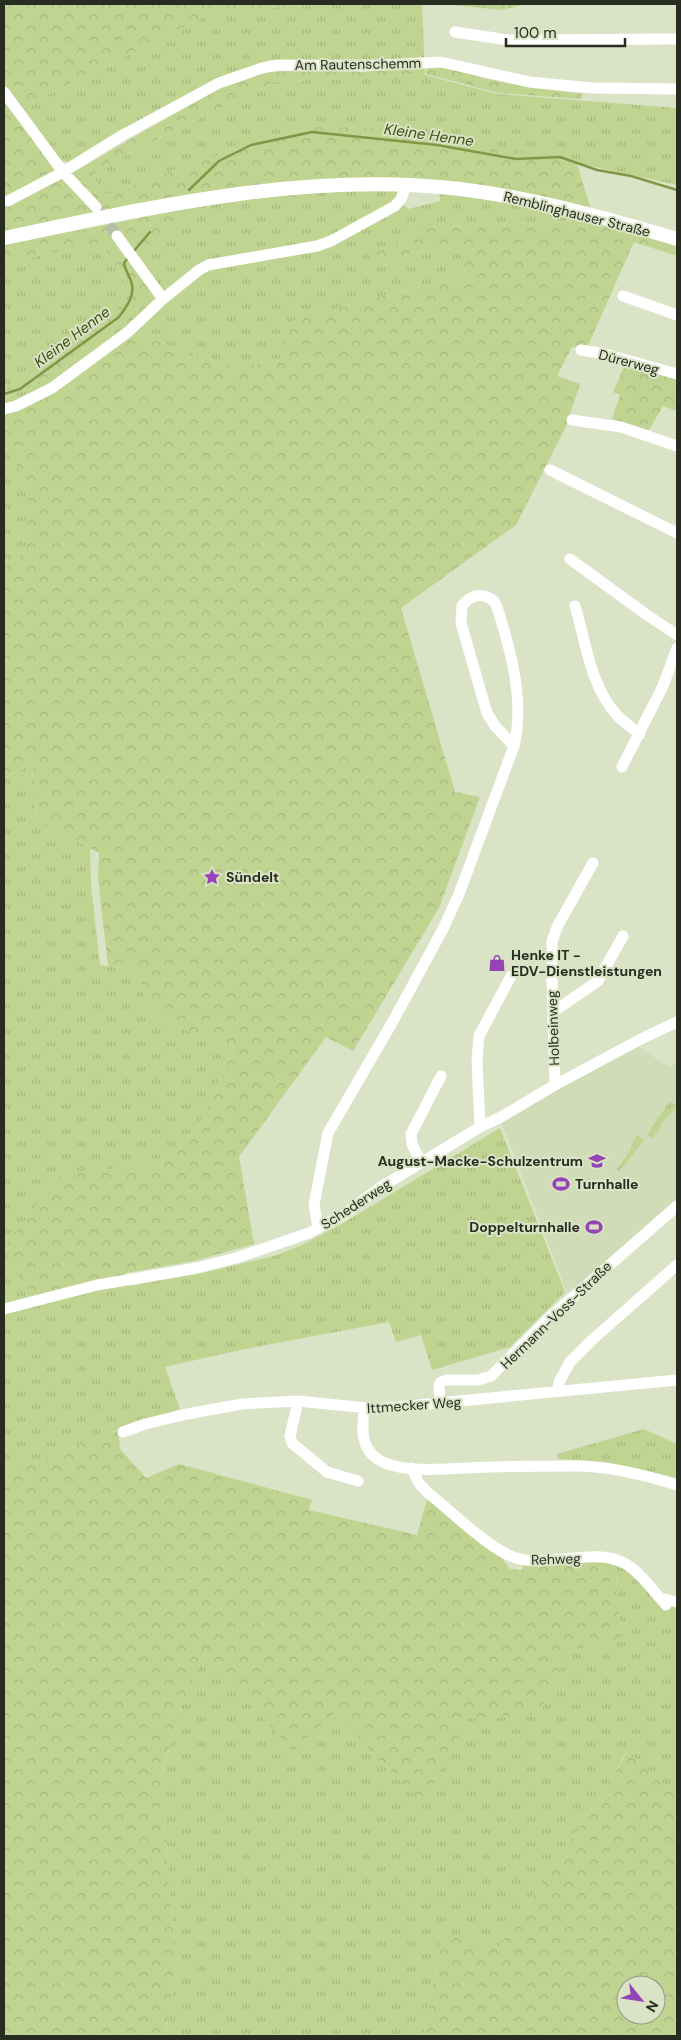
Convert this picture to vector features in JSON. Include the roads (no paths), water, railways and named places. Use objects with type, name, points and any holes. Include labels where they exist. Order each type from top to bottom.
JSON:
[{"type":"main road","name":"Remblinghauser Straße","points":[[4,238],[218,198],[316,186],[406,185],[497,194],[556,206],[677,239]]},
{"type":"street","points":[[455,32],[508,40],[677,39]]},
{"type":"street","name":"Am Rautenschemm","points":[[8,201],[63,172],[121,136],[219,83],[270,66],[364,66],[440,62],[529,82],[593,88],[677,89]]},
{"type":"street","points":[[4,92],[63,172],[96,207]]},
{"type":"street","points":[[4,409],[16,406],[52,388],[128,332],[163,299],[199,270],[208,265],[309,249],[332,241],[395,206],[401,199],[406,185]]},
{"type":"street","points":[[117,236],[163,299]]},
{"type":"street","points":[[623,296],[677,314]]},
{"type":"street","name":"Dürerweg","points":[[580,350],[605,354],[677,374]]},
{"type":"street","points":[[572,420],[621,427],[677,446]]},
{"type":"street","points":[[550,470],[677,534]]},
{"type":"street","points":[[570,559],[677,635]]},
{"type":"street","points":[[318,1228],[314,1205],[328,1133],[392,1023],[443,929],[459,894],[514,746],[518,728],[518,692],[506,639],[494,601],[483,595],[475,595],[462,606],[460,614],[461,623],[487,713],[495,726],[514,746]]},
{"type":"street","points":[[575,606],[597,684],[617,715],[640,734]]},
{"type":"street","points":[[622,767],[666,681],[677,648]]},
{"type":"street","name":"Holbeinweg","points":[[555,1085],[552,941],[558,925],[594,862]]},
{"type":"street","points":[[553,1012],[598,981],[623,936]]},
{"type":"street","points":[[480,1127],[477,1044],[482,1028],[498,994],[512,976]]},
{"type":"street","name":"Schederweg","points":[[4,1309],[97,1284],[197,1268],[236,1258],[280,1244],[318,1228],[343,1215],[381,1187],[480,1127],[643,1038],[677,1022]]},
{"type":"street","points":[[421,1162],[411,1142],[411,1134],[441,1076]]},
{"type":"street","name":"Hermann-Voss-Straße","points":[[440,1404],[439,1386],[442,1382],[446,1380],[478,1380],[491,1376],[548,1318],[677,1206]]},
{"type":"street","points":[[558,1392],[559,1382],[570,1362],[592,1340],[677,1265]]},
{"type":"street","name":"Ittmecker Weg","points":[[123,1432],[145,1424],[187,1414],[242,1404],[298,1402],[364,1409],[440,1404],[677,1380]]},
{"type":"street","points":[[298,1402],[290,1436],[292,1443],[327,1472],[358,1482]]},
{"type":"street","points":[[364,1409],[362,1431],[367,1449],[376,1457],[398,1468],[584,1466],[626,1472],[677,1485]]},
{"type":"street","name":"Rehweg","points":[[412,1468],[418,1482],[427,1492],[503,1552],[526,1560],[591,1557],[616,1560],[630,1566],[668,1602]]},
{"type":"waterway","name":"Kleine Henne","points":[[189,190],[219,161],[251,145],[312,132],[437,145],[516,159],[560,157],[597,170],[631,176],[677,190]]},
{"type":"waterway","name":"Kleine Henne","points":[[133,252],[150,232]]},
{"type":"waterway","name":"Kleine Henne","points":[[4,394],[20,389],[119,317],[132,296],[131,281],[124,263],[128,258]]},
{"type":"tunnel","points":[[99,211],[117,236]]},
{"type":"place","name":"Sündelt","points":[[212,877]]},
{"type":"place","name":"Henke IT - EDV-Dienstleistungen","points":[[497,963]]},
{"type":"place","name":"August-Macke-Schulzentrum","points":[[597,1161]]},
{"type":"place","name":"Turnhalle","points":[[561,1184]]},
{"type":"place","name":"Doppelturnhalle","points":[[594,1227]]}]
